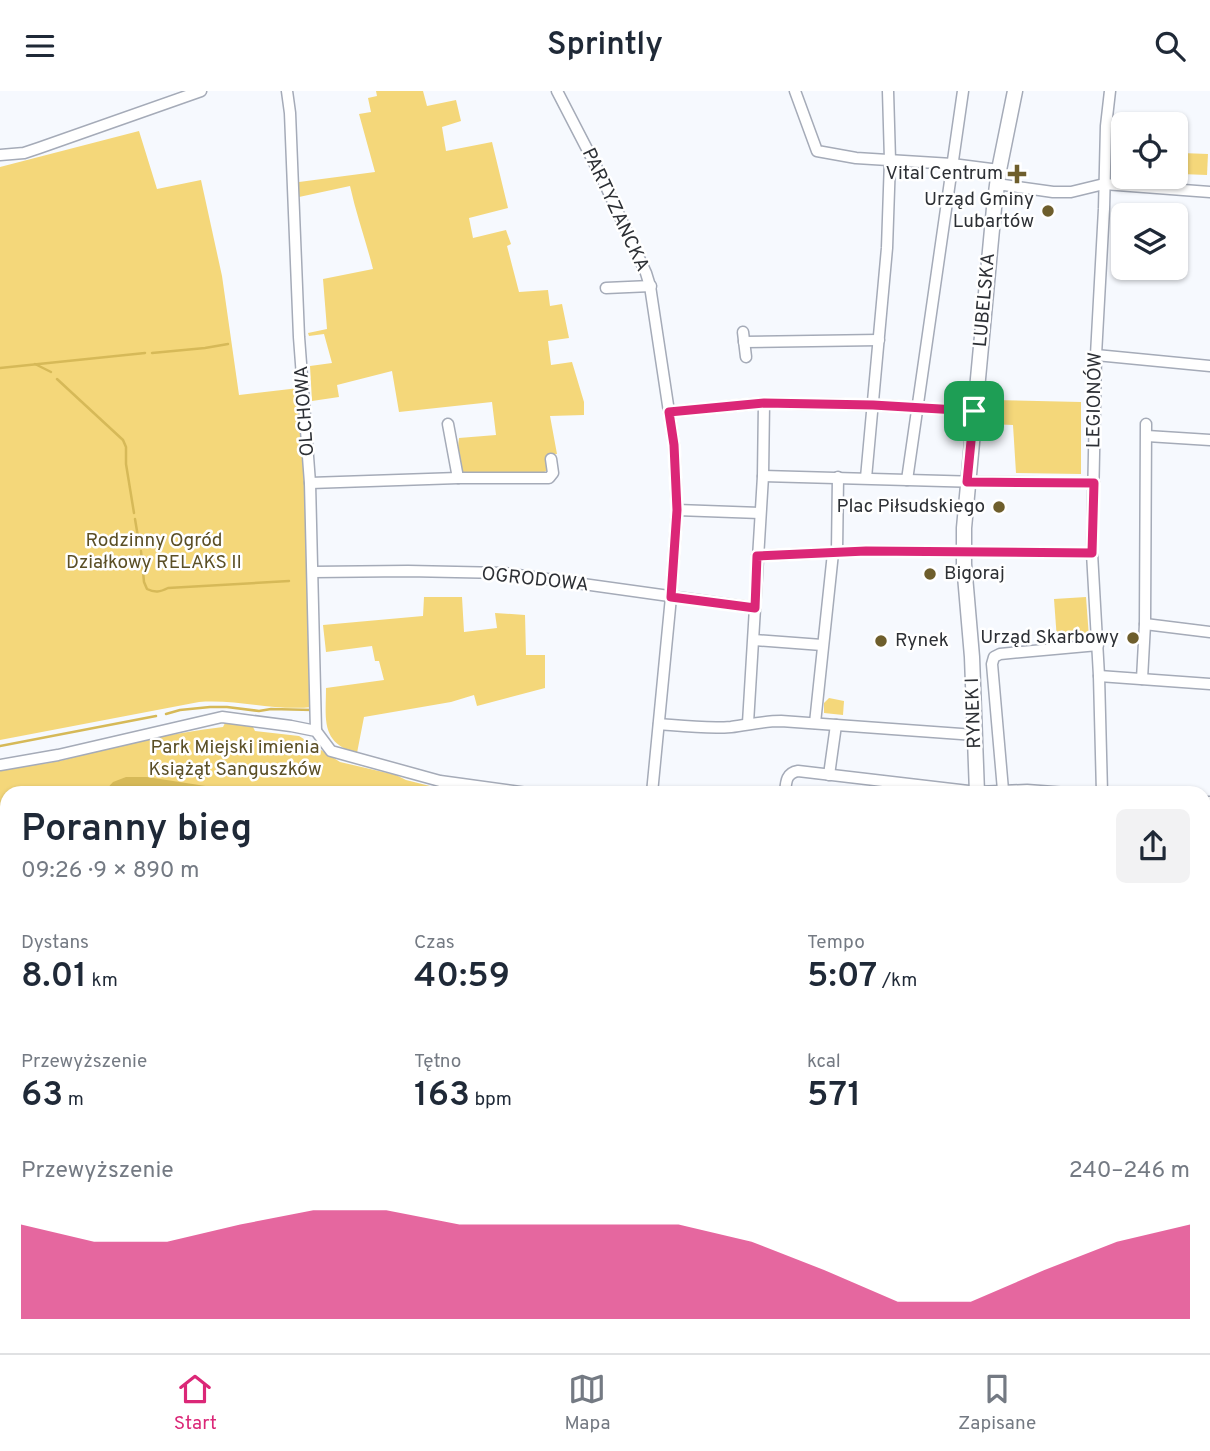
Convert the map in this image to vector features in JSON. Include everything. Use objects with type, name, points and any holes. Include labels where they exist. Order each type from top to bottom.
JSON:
[{"type":"main road","name":"LUBELSKA","points":[[964,551],[967,482],[998,177],[1015,91]]},
{"type":"main road","name":"RYNEK I","points":[[964,551],[972,657],[977,786]]},
{"type":"street","points":[[0,155],[24,153],[201,91]]},
{"type":"street","name":"OLCHOWA","points":[[287,91],[299,337],[310,483],[316,731]]},
{"type":"street","name":"PARTYZANCKA","points":[[557,91],[602,178],[651,286],[669,412],[675,456],[677,510],[653,786]]},
{"type":"street","points":[[795,91],[817,151],[856,158],[952,165],[1053,192],[1071,192],[1104,184],[1210,192]]},
{"type":"street","points":[[866,478],[887,248],[890,160],[888,91]]},
{"type":"street","points":[[907,480],[963,91]]},
{"type":"street","name":"LEGIONÓW","points":[[1101,786],[1098,645],[1092,553],[1096,355],[1106,126],[1110,91]]},
{"type":"street","points":[[606,288],[651,286]]},
{"type":"street","points":[[746,356],[743,337],[879,340]]},
{"type":"street","points":[[1096,355],[1210,366]]},
{"type":"street","points":[[669,412],[764,403],[873,405],[974,411]]},
{"type":"street","points":[[748,723],[764,403]]},
{"type":"street","points":[[448,424],[458,478]]},
{"type":"street","points":[[1142,679],[1147,430],[1210,440]]},
{"type":"street","points":[[310,483],[549,478],[553,473],[551,459]]},
{"type":"street","points":[[762,476],[1094,483]]},
{"type":"street","points":[[816,723],[822,645],[835,552],[838,477]]},
{"type":"street","points":[[677,510],[760,513]]},
{"type":"street","points":[[757,556],[835,552],[1092,553]]},
{"type":"street","name":"OGRODOWA","points":[[313,572],[504,573],[755,608]]},
{"type":"street","points":[[1145,624],[1210,632]]},
{"type":"street","points":[[754,641],[822,645]]},
{"type":"street","points":[[1003,786],[992,664],[994,657],[1000,654],[1098,645]]},
{"type":"street","points":[[1099,676],[1210,684]]},
{"type":"street","points":[[0,765],[58,755],[222,717],[316,731],[331,751],[440,781],[476,786]]},
{"type":"street","points":[[659,724],[718,727],[768,721],[975,735]]},
{"type":"street","points":[[829,775],[835,725]]},
{"type":"street","points":[[786,786],[791,772],[798,771],[925,786]]},
{"type":"green space","points":[[376,91],[423,91],[427,106],[456,100],[461,121],[442,127],[446,151],[492,142],[508,208],[469,218],[473,238],[506,230],[511,244],[507,246],[519,292],[548,290],[550,306],[562,304],[569,338],[548,341],[551,365],[572,362],[584,402],[584,415],[550,416],[557,454],[547,455],[546,471],[539,475],[463,473],[459,438],[496,435],[492,402],[399,412],[392,371],[337,385],[339,397],[312,401],[310,366],[332,363],[324,334],[309,336],[308,333],[327,329],[323,279],[373,269],[350,186],[299,197],[299,182],[375,172],[359,114],[371,112],[368,98],[377,96]]},
{"type":"green space","name":"Rodzinny Ogród Działkowy RELAKS II","points":[[139,131],[157,189],[201,180],[222,276],[239,395],[299,388],[312,707],[199,702],[0,740],[0,167]]},
{"type":"green space","points":[[1188,153],[1208,154],[1207,175],[1188,174]]},
{"type":"green space","points":[[991,400],[1081,402],[1081,474],[1016,473],[1013,425],[988,424]]},
{"type":"green space","points":[[424,597],[462,597],[464,632],[497,628],[495,613],[525,615],[526,655],[545,655],[545,688],[477,706],[474,695],[451,702],[364,717],[357,753],[345,749],[331,736],[328,728],[326,688],[384,680],[379,661],[375,661],[372,646],[326,652],[323,625],[423,616]]},
{"type":"green space","points":[[1086,597],[1089,637],[1057,640],[1054,599]]},
{"type":"green space","points":[[829,698],[844,701],[843,715],[824,713],[824,703]]},
{"type":"green space","name":"Park Miejski imienia Książąt Sanguszków","points":[[225,723],[253,727],[255,731],[299,736],[340,762],[430,786],[0,786],[0,770],[57,761],[148,739],[223,727]]},
{"type":"shaded area","points":[[126,777],[147,777],[206,786],[109,786]]},
{"type":"waterway","points":[[152,353],[228,344]]},
{"type":"waterway","points":[[0,368],[145,353]]},
{"type":"waterway","points":[[35,364],[51,372]]},
{"type":"waterway","points":[[57,379],[123,440],[134,513]]},
{"type":"waterway","points":[[135,519],[139,543]]},
{"type":"waterway","points":[[141,551],[144,582],[147,589],[153,591],[289,581]]},
{"type":"waterway","points":[[166,714],[210,707],[259,711],[313,710]]},
{"type":"waterway","points":[[0,746],[156,716]]},
{"type":"place","name":"Vital Centrum","points":[[1017,174]]},
{"type":"place","name":"Urząd Gminy Lubartów","points":[[1048,211]]},
{"type":"place","name":"Plac Piłsudskiego","points":[[999,507]]},
{"type":"place","name":"Bigoraj","points":[[930,574]]},
{"type":"place","name":"Urząd Skarbowy","points":[[1133,638]]},
{"type":"place","name":"Rynek","points":[[881,641]]},
{"type":"route","points":[[764,403],[873,405],[974,411],[967,482],[1094,483],[1092,553],[866,551],[757,556],[755,608],[671,597],[677,510],[674,445],[669,412],[764,403]]}]
